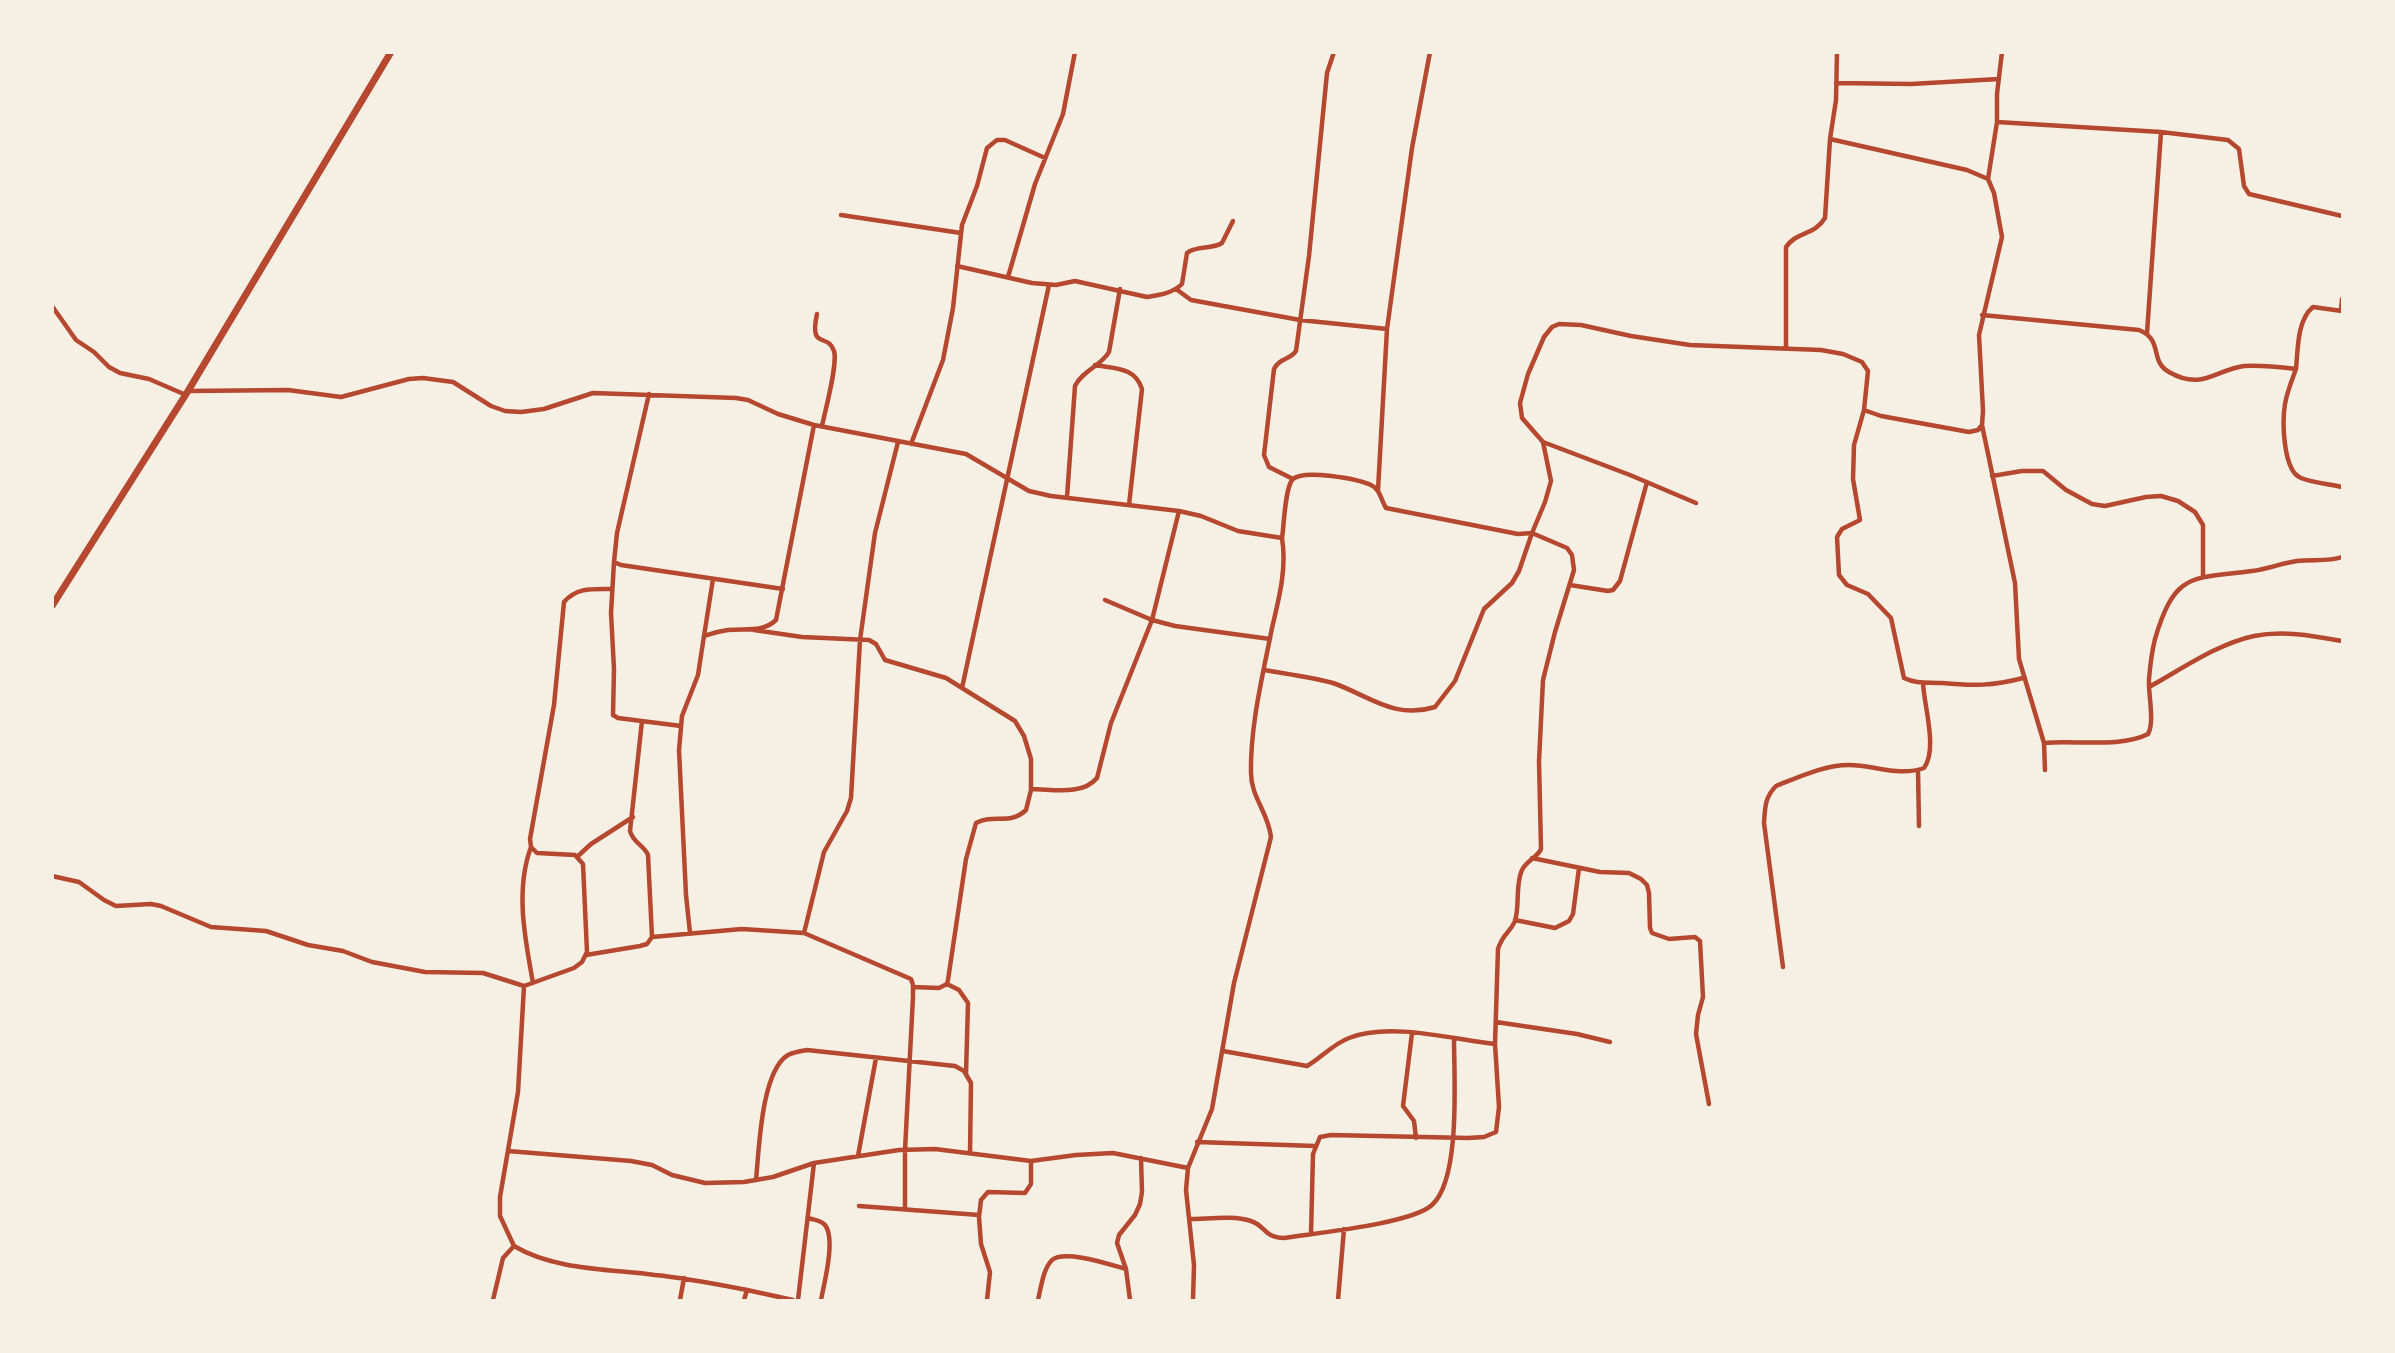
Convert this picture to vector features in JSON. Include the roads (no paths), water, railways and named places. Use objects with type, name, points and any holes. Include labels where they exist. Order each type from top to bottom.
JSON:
[{"type":"main road","points":[[52,606],[187,393],[391,52]]},
{"type":"street","points":[[1008,277],[1035,184],[1063,114],[1075,52]]},
{"type":"street","points":[[1293,479],[1269,467],[1264,455],[1274,369],[1276,363],[1293,355],[1296,351],[1327,74],[1334,52]]},
{"type":"street","points":[[1311,1234],[1313,1154],[1320,1137],[1331,1135],[1453,1138],[1484,1137],[1496,1132],[1499,1107],[1495,1044],[1498,949],[1503,935],[1511,928],[1515,920],[1521,871],[1532,858],[1539,854],[1541,849],[1539,761],[1543,680],[1574,570],[1572,555],[1567,548],[1532,533],[1518,534],[1386,508],[1378,490],[1387,329],[1412,148],[1430,52]]},
{"type":"street","points":[[1786,348],[1786,247],[1791,240],[1820,226],[1825,218],[1837,52]]},
{"type":"street","points":[[2002,52],[1997,122],[1988,179],[1994,193],[2002,237],[1979,335],[1982,425],[2015,583],[2016,633],[2023,678],[2044,743],[2045,770]]},
{"type":"street","points":[[1836,83],[1911,84],[1999,80]]},
{"type":"street","points":[[1997,122],[2161,132],[2228,140],[2239,149],[2244,186],[2249,194],[2343,216]]},
{"type":"street","points":[[2147,333],[2161,132]]},
{"type":"street","points":[[1830,139],[1968,170],[1988,179]]},
{"type":"street","points":[[911,444],[943,360],[953,308],[961,233],[987,148],[992,142],[1005,140],[1045,158]]},
{"type":"street","points":[[841,215],[961,233]]},
{"type":"street","points":[[957,266],[1049,285],[1075,281],[1120,289],[1147,297],[1176,289],[1182,284],[1187,253],[1196,248],[1210,248],[1222,243],[1233,222]]},
{"type":"street","points":[[963,688],[1049,285]]},
{"type":"street","points":[[1067,497],[1075,386],[1085,372],[1106,357],[1109,352],[1120,289]]},
{"type":"street","points":[[1176,289],[1191,300],[1300,320],[1387,329]]},
{"type":"street","points":[[2343,299],[2342,310],[2313,307],[2306,312],[2295,369],[2285,403],[2284,426],[2288,461],[2294,474],[2302,479],[2343,487]]},
{"type":"street","points":[[52,306],[76,340],[94,352],[109,367],[120,373],[149,379],[187,393],[288,390],[341,397],[409,379],[423,378],[453,382],[492,406],[505,411],[521,412],[544,409],[593,393],[748,400],[778,414],[814,425],[966,454],[1029,491],[1179,511],[1202,516],[1238,531],[1282,538]]},
{"type":"street","points":[[817,314],[814,331],[817,338],[829,344],[834,350],[834,362],[822,426]]},
{"type":"street","points":[[1982,315],[2139,330],[2147,333],[2155,342],[2160,365],[2168,372],[2183,378],[2201,380],[2213,378],[2226,370],[2245,366],[2295,369]]},
{"type":"street","points":[[1696,503],[1543,442],[1522,418],[1520,404],[1528,374],[1544,336],[1552,327],[1559,324],[1581,325],[1690,345],[1760,349],[1786,348],[1843,354],[1862,362],[1868,371],[1864,410],[1854,445],[1853,479],[1860,520],[1842,529],[1837,537],[1839,575],[1847,585],[1868,594],[1891,618],[1894,623],[1901,673],[1904,678],[1923,683],[1977,687],[2023,678]]},
{"type":"street","points":[[1095,365],[1132,373],[1138,378],[1142,389],[1129,505]]},
{"type":"street","points":[[649,394],[617,533],[611,613],[614,669],[613,715],[618,718],[681,726]]},
{"type":"street","points":[[1864,410],[1881,416],[1969,432],[1978,430],[1982,425]]},
{"type":"street","points":[[754,630],[776,620],[814,425]]},
{"type":"street","points":[[804,933],[824,852],[847,811],[851,798],[860,640],[875,533],[898,442]]},
{"type":"street","points":[[1264,670],[1331,683],[1393,709],[1414,711],[1438,706],[1455,681],[1484,609],[1512,584],[1519,571],[1551,481],[1543,442]]},
{"type":"street","points":[[1992,476],[2022,471],[2043,471],[2066,490],[2091,504],[2105,506],[2146,497],[2161,496],[2178,501],[2194,512],[2204,525],[2204,576]]},
{"type":"street","points":[[1193,1300],[1194,1266],[1186,1190],[1188,1168],[1212,1108],[1238,962],[1271,837],[1266,813],[1254,792],[1251,773],[1264,670],[1284,570],[1282,538],[1289,487],[1293,479],[1302,474],[1340,477],[1371,485],[1378,490]]},
{"type":"street","points":[[1570,585],[1608,591],[1613,590],[1620,581],[1647,482]]},
{"type":"street","points":[[1031,789],[1084,788],[1097,778],[1111,723],[1152,620],[1179,511]]},
{"type":"street","points":[[2044,743],[2112,741],[2142,737],[2150,731],[2149,687],[2155,639],[2169,604],[2180,587],[2204,576],[2253,571],[2296,561],[2341,558],[2343,565]]},
{"type":"street","points":[[614,562],[621,566],[783,589]]},
{"type":"street","points":[[690,933],[679,750],[681,726],[698,675],[713,579]]},
{"type":"street","points":[[533,983],[523,910],[525,867],[531,847],[530,839],[554,705],[564,602],[571,594],[579,591],[612,588]]},
{"type":"street","points":[[1105,600],[1152,620],[1175,626],[1270,639]]},
{"type":"street","points":[[704,636],[730,629],[802,637],[869,640],[876,644],[885,660],[946,678],[1015,722],[1024,736],[1031,759],[1031,789],[1026,810],[1013,819],[983,820],[974,826],[966,859],[947,984]]},
{"type":"street","points":[[2149,687],[2203,656],[2256,635],[2309,635],[2343,641]]},
{"type":"street","points":[[1783,967],[1764,823],[1765,805],[1769,794],[1776,786],[1839,765],[1900,772],[1918,770],[1927,763],[1930,753],[1923,683]]},
{"type":"street","points":[[586,955],[640,946],[647,944],[652,937],[648,855],[631,836],[630,831],[642,721]]},
{"type":"street","points":[[1918,770],[1919,826]]},
{"type":"street","points":[[578,856],[591,844],[633,817]]},
{"type":"street","points":[[52,876],[79,882],[116,906],[151,904],[211,927],[259,930],[308,945],[343,951],[372,962],[425,972],[483,973],[524,986],[574,968],[582,962],[586,955],[584,867],[578,856],[567,853],[537,853],[531,847]]},
{"type":"street","points":[[1532,858],[1600,872],[1629,873],[1647,885],[1652,933],[1669,939],[1695,937],[1700,941],[1703,997],[1696,1034],[1709,1104]]},
{"type":"street","points":[[1515,920],[1554,928],[1569,921],[1573,914],[1580,868]]},
{"type":"street","points":[[652,937],[742,929],[804,933],[910,979],[913,987],[905,1150],[905,1208]]},
{"type":"street","points":[[913,987],[939,988],[947,984]]},
{"type":"street","points":[[947,984],[959,990],[968,1003],[966,1074],[970,1083],[970,1154]]},
{"type":"street","points":[[524,986],[518,1092],[500,1216],[514,1246],[541,1258],[573,1265],[684,1278],[793,1300]]},
{"type":"street","points":[[1496,1022],[1577,1034],[1610,1042]]},
{"type":"street","points":[[1223,1051],[1307,1066],[1347,1039],[1378,1032],[1412,1033],[1495,1044]]},
{"type":"street","points":[[1412,1033],[1403,1106],[1414,1121],[1416,1138]]},
{"type":"street","points":[[1189,1219],[1244,1219],[1255,1222],[1272,1237],[1284,1238],[1409,1217],[1431,1206],[1442,1192],[1453,1138],[1454,1039]]},
{"type":"street","points":[[756,1180],[763,1110],[769,1087],[780,1062],[788,1055],[807,1050],[955,1066],[966,1074]]},
{"type":"street","points":[[858,1156],[876,1058]]},
{"type":"street","points":[[1197,1142],[1315,1146]]},
{"type":"street","points":[[508,1151],[631,1161],[652,1166],[672,1175],[705,1182],[756,1180],[773,1177],[814,1163],[905,1150],[935,1149],[1030,1161],[1113,1153],[1188,1168]]},
{"type":"street","points":[[1130,1300],[1126,1269],[1117,1244],[1118,1238],[1140,1204],[1141,1158]]},
{"type":"street","points":[[987,1300],[990,1272],[981,1244],[979,1215],[981,1200],[988,1192],[1019,1194],[1029,1190],[1030,1161]]},
{"type":"street","points":[[798,1300],[814,1163]]},
{"type":"street","points":[[859,1206],[979,1215]]},
{"type":"street","points":[[808,1218],[819,1221],[829,1232],[830,1248],[821,1300]]},
{"type":"street","points":[[1338,1300],[1344,1229]]},
{"type":"street","points":[[493,1300],[503,1258],[514,1246]]},
{"type":"street","points":[[1038,1300],[1046,1270],[1059,1256],[1074,1257],[1126,1269]]},
{"type":"street","points":[[680,1300],[684,1278]]},
{"type":"street","points":[[744,1300],[747,1290]]}]
